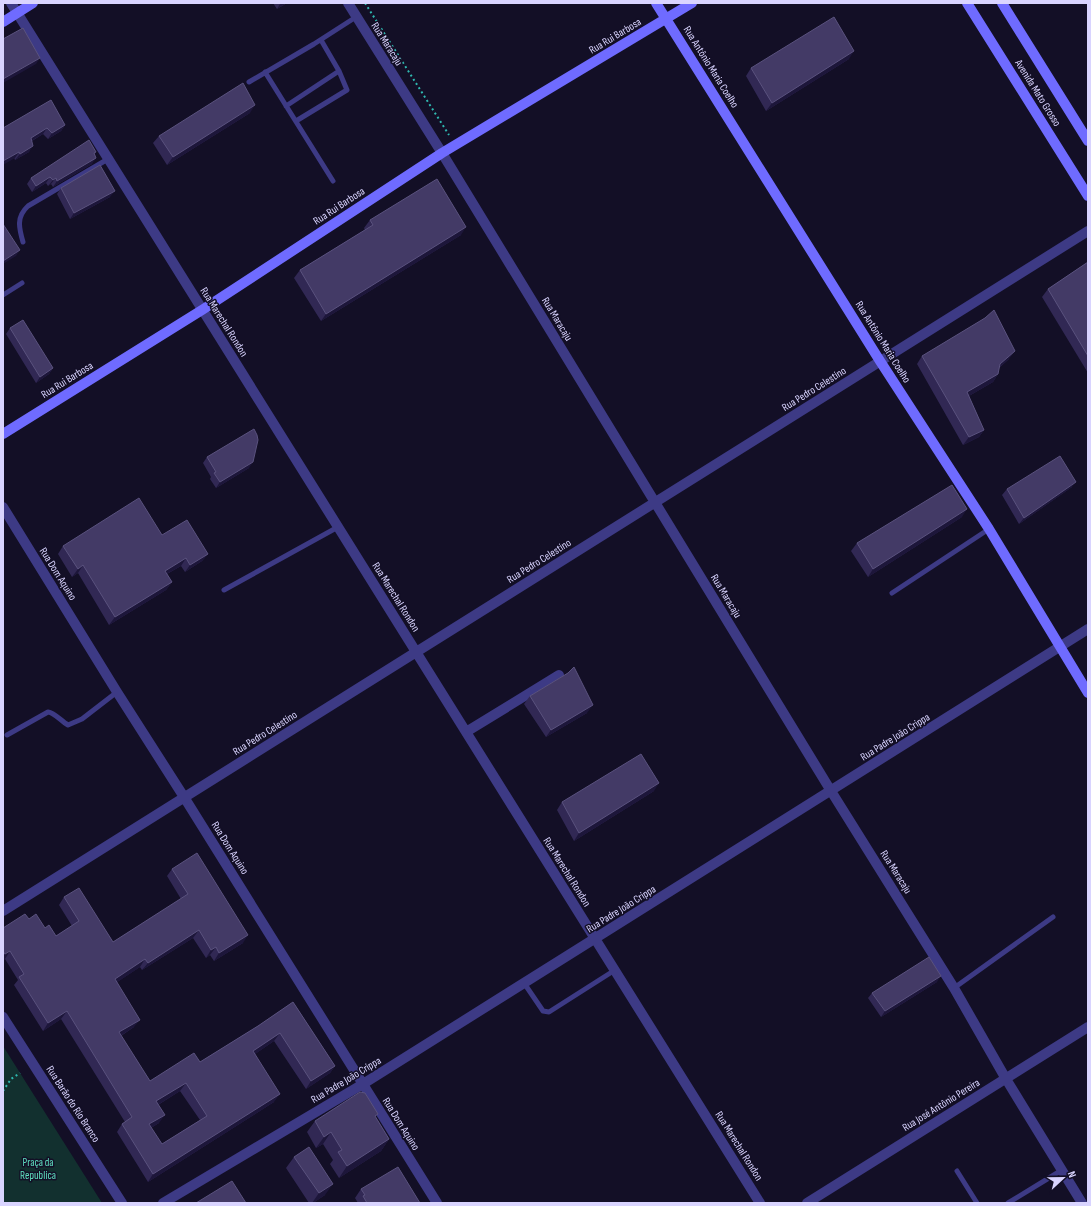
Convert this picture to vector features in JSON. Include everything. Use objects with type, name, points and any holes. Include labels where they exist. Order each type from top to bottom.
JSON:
[{"type":"street","name":"Rua Marechal Rondon","points":[[11,3],[760,1203]]},
{"type":"street","points":[[3,22],[33,3]]},
{"type":"street","name":"Rua Maracaju","points":[[348,3],[442,153],[831,791],[954,988],[1006,1079],[1082,1203]]},
{"type":"street","name":"Rua Antônio Maria Coelho","points":[[656,3],[880,361],[989,529],[1088,693]]},
{"type":"street","name":"Rua Rui Barbosa","points":[[3,434],[202,310],[442,153],[692,3]]},
{"type":"street","name":"Avenida Mato Grosso","points":[[967,3],[1088,196]]},
{"type":"street","name":"Avenida Mato Grosso","points":[[1002,3],[1088,141]]},
{"type":"street","name":"Rua Pedro Celestino","points":[[3,911],[1088,231]]},
{"type":"street","name":"Rua Dom Aquino","points":[[3,507],[437,1203]]},
{"type":"street","name":"Rua Padre João Crippa","points":[[163,1203],[363,1084],[1060,648],[1088,629]]},
{"type":"street","points":[[466,732],[559,675]]},
{"type":"street","name":"Rua Barão do Rio Branco","points":[[3,1017],[122,1203]]},
{"type":"street","name":"Rua José Antônio Pereira","points":[[807,1203],[1088,1028]]},
{"type":"lane","points":[[249,82],[321,40],[356,17]]},
{"type":"lane","points":[[296,121],[347,90],[339,71],[321,40]]},
{"type":"lane","points":[[286,106],[339,71]]},
{"type":"lane","points":[[265,72],[334,181]]},
{"type":"lane","points":[[23,242],[19,227],[19,218],[23,210],[108,159]]},
{"type":"lane","points":[[3,295],[22,283]]},
{"type":"lane","points":[[224,590],[338,527]]},
{"type":"lane","points":[[892,593],[989,529]]},
{"type":"lane","points":[[7,735],[48,712],[52,712],[61,721],[68,725],[77,722],[117,692]]},
{"type":"lane","points":[[954,988],[1052,917]]},
{"type":"lane","points":[[524,983],[543,1011],[549,1012],[614,970]]},
{"type":"lane","points":[[1008,1203],[1062,1170]]},
{"type":"lane","points":[[957,1171],[977,1203]]},
{"type":"path","points":[[365,3],[450,137]]},
{"type":"path","points":[[3,1091],[12,1079],[20,1073]]},
{"type":"green space","name":"Praça da Republica","points":[[3,1046],[102,1203],[3,1203]]},
{"type":"building","points":[[834,17],[854,51],[772,103],[751,68]]},
{"type":"building","points":[[23,28],[40,58],[3,79],[3,39]]},
{"type":"building","points":[[243,83],[255,105],[173,157],[159,136]]},
{"type":"building","points":[[51,100],[65,125],[52,133],[47,128],[31,138],[33,146],[20,154],[19,152],[3,161],[3,128]]},
{"type":"building","points":[[89,140],[96,152],[94,153],[96,158],[57,181],[56,178],[53,180],[50,177],[36,186],[31,178]]},
{"type":"building","points":[[100,165],[115,191],[74,213],[61,188]]},
{"type":"building","points":[[437,179],[466,227],[326,314],[300,270],[373,225],[370,220]]},
{"type":"building","points":[[3,224],[20,250],[3,261]]},
{"type":"building","points":[[1088,262],[1088,356],[1048,289]]},
{"type":"building","points":[[994,310],[1015,351],[1000,364],[998,374],[967,392],[984,430],[969,437],[922,356],[985,318]]},
{"type":"building","points":[[23,320],[53,368],[40,377],[10,328]]},
{"type":"building","points":[[254,429],[258,440],[253,462],[220,482],[207,457]]},
{"type":"building","points":[[1060,456],[1076,482],[1024,518],[1007,489]]},
{"type":"building","points":[[952,485],[967,509],[873,569],[857,543]]},
{"type":"building","points":[[139,498],[162,535],[187,520],[208,554],[190,565],[186,558],[165,571],[172,582],[115,617],[83,565],[78,569],[63,546]]},
{"type":"building","points":[[574,667],[593,705],[551,730],[530,696],[568,673]]},
{"type":"building","points":[[641,754],[659,783],[579,833],[562,802]]},
{"type":"building","points":[[197,853],[248,935],[219,953],[216,947],[211,950],[199,930],[148,963],[145,959],[115,979],[140,1020],[119,1032],[150,1081],[194,1053],[200,1062],[293,1002],[335,1066],[311,1081],[280,1033],[253,1051],[280,1094],[153,1174],[122,1124],[132,1117],[67,1011],[48,1023],[19,977],[24,974],[10,951],[5,954],[3,951],[3,928],[25,914],[29,919],[36,914],[45,928],[49,925],[56,936],[79,921],[64,897],[79,888],[113,942],[188,894],[172,869]],"holes":[[[186,1083],[207,1116],[162,1144],[149,1124],[165,1115],[156,1101]]]},
{"type":"building","points":[[929,957],[941,976],[885,1011],[872,993]]},
{"type":"building","points":[[360,1092],[365,1093],[378,1114],[375,1116],[389,1139],[347,1166],[338,1152],[342,1150],[331,1132],[324,1137],[315,1121]]},
{"type":"building","points":[[309,1147],[333,1184],[319,1193],[294,1157]]},
{"type":"building","points":[[398,1167],[420,1203],[367,1203],[363,1196],[365,1195],[361,1189]]},
{"type":"building","points":[[232,1181],[246,1203],[196,1203]]}]
